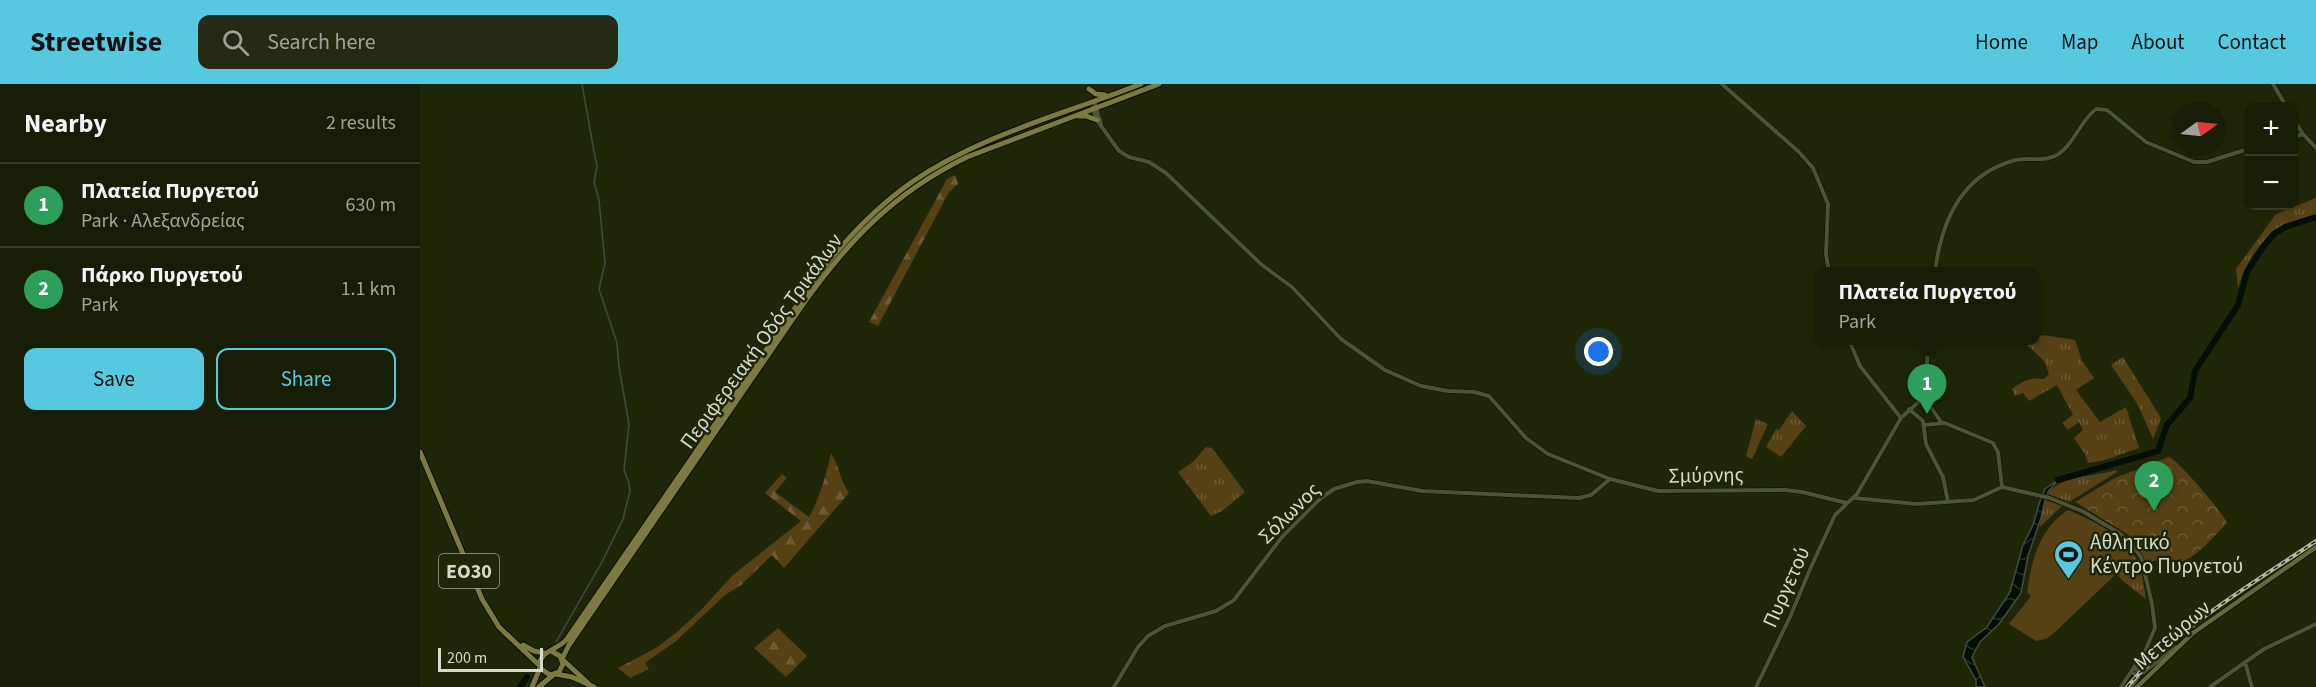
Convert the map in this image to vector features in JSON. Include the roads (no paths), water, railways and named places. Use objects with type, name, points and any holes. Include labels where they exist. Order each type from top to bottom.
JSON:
[{"type":"main road","name":"Περιφερειακή Οδός Τρικάλων","points":[[548,652],[561,645],[570,635],[807,290],[830,258],[859,226],[899,192],[955,157],[1141,84]]},
{"type":"main road","name":"Περιφερειακή Οδός Τρικάλων","points":[[562,660],[569,645],[811,292],[862,230],[902,195],[957,161],[990,146],[1159,84]]},
{"type":"main road","points":[[1089,89],[1099,95],[1116,93]]},
{"type":"main road","points":[[1072,117],[1086,116],[1099,122]]},
{"type":"main road","name":"ΕΟ30","points":[[420,452],[477,590],[495,621],[546,674],[592,686]]},
{"type":"main road","name":"Μετεώρων","points":[[2137,687],[2179,645],[2316,547]]},
{"type":"main road","name":"ΕΟ30","points":[[514,640],[534,651],[557,653],[592,686]]},
{"type":"main road","points":[[532,687],[540,667],[540,658],[548,652]]},
{"type":"main road","points":[[539,687],[562,668],[562,660]]},
{"type":"street","points":[[1722,84],[1799,152],[1813,168],[1828,204],[1826,254],[1828,267]]},
{"type":"street","points":[[2273,84],[2284,102]]},
{"type":"street","name":"Σμύρνης","points":[[1092,102],[1099,122],[1109,139],[1123,154],[1152,163],[1181,186],[1262,265],[1292,287],[1341,339],[1385,370],[1421,386],[1489,396],[1530,442],[1569,464],[1610,479],[1665,492],[1785,490],[1847,503]]},
{"type":"street","points":[[1936,267],[1939,245],[1957,202],[1965,190],[1992,170],[2010,161],[2049,158],[2058,155],[2096,109],[2108,110],[2146,142],[2194,162],[2207,162],[2244,150]]},
{"type":"street","points":[[2298,126],[2316,148]]},
{"type":"street","points":[[2298,136],[2303,134]]},
{"type":"street","points":[[1851,345],[1860,366],[1900,418]]},
{"type":"street","points":[[1929,345],[1924,397],[1941,422]]},
{"type":"street","points":[[1924,397],[1900,418],[1854,498],[1908,504],[1977,500],[2002,487],[2074,506],[2116,530],[2130,542],[2142,560],[2155,628],[2133,670],[2121,687]]},
{"type":"street","points":[[1909,409],[1920,418],[1924,425],[1926,444],[1942,477],[1948,502]]},
{"type":"street","points":[[1924,425],[1941,422],[1993,443],[1998,452],[2002,487]]},
{"type":"street","name":"Σόλωνος","points":[[1114,687],[1138,647],[1148,636],[1165,626],[1216,612],[1234,600],[1282,537],[1334,489],[1357,482],[1372,482],[1429,492],[1575,498],[1591,495],[1610,479]]},
{"type":"street","name":"Πυργετού","points":[[1756,687],[1835,515],[1854,498]]},
{"type":"street","points":[[2210,687],[2271,645],[2316,624]]},
{"type":"street","points":[[2133,670],[2144,672],[2179,645]]},
{"type":"street","points":[[2245,662],[2252,687]]},
{"type":"street","points":[[2131,687],[2138,677],[2133,670]]},
{"type":"water","points":[[2058,480],[2048,492],[2045,500],[2028,556],[2021,593],[1999,624],[1980,642],[1972,657],[1985,687],[1976,687],[1976,680],[1963,657],[1967,642],[1987,627],[2010,592],[2023,545],[2033,525],[2045,489]]},
{"type":"waterway","points":[[556,642],[602,562],[623,519],[630,491],[624,470],[629,424],[617,343],[599,289],[605,263],[599,200],[594,182],[597,166],[582,84]]},
{"type":"waterway","points":[[2058,480],[2158,451],[2167,425],[2190,398],[2195,371],[2238,305],[2247,272],[2263,247],[2274,234],[2285,227],[2316,217]]},
{"type":"waterway","points":[[520,687],[527,677]]},
{"type":"railway","points":[[2127,687],[2147,665],[2193,626],[2241,590],[2316,541]]},
{"type":"place","name":"Πλατεία Πυργετού","points":[[1927,414]]},
{"type":"place","name":"Πάρκο Πυργετού","points":[[2154,511]]},
{"type":"place","name":"Αθλητικό Κέντρο Πυργετού","points":[[2069,580]]}]
